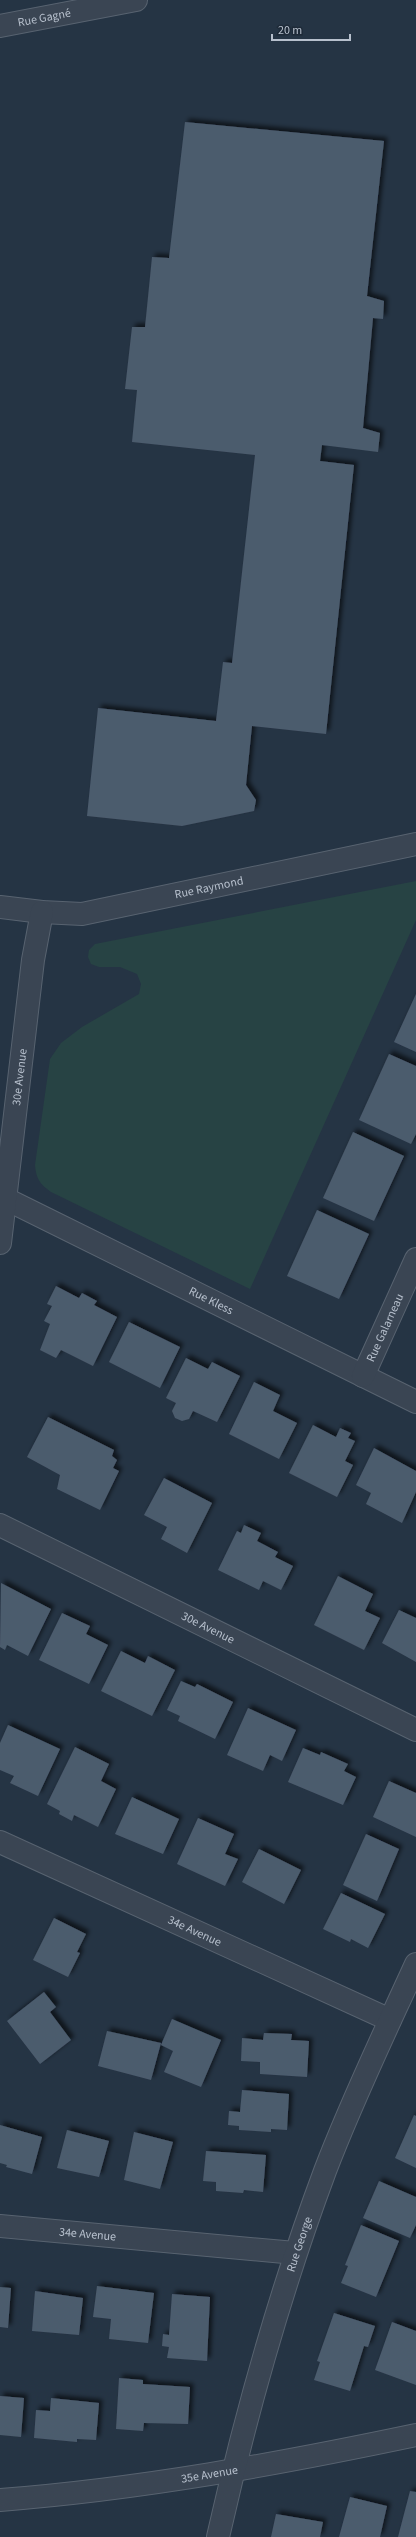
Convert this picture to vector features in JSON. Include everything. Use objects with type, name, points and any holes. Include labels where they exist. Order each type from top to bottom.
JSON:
[{"type":"street","name":"Rue Gagné","points":[[0,26],[136,0]]},
{"type":"street","name":"Rue Raymond","points":[[0,907],[42,912],[82,914],[416,844]]},
{"type":"street","name":"30e Avenue","points":[[0,1243],[33,960],[42,912]]},
{"type":"street","name":"Rue Kless","points":[[6,1199],[416,1402]]},
{"type":"street","name":"Rue Galarneau","points":[[363,1376],[416,1258]]},
{"type":"street","name":"30e Avenue","points":[[0,1525],[416,1730]]},
{"type":"street","name":"34e Avenue","points":[[0,1842],[390,2020]]},
{"type":"street","name":"Rue George","points":[[218,2537],[234,2470],[295,2253],[326,2169],[390,2020],[416,1964]]},
{"type":"street","name":"34e Avenue","points":[[0,2226],[295,2253]]},
{"type":"street","name":"35e Avenue","points":[[0,2500],[46,2496],[275,2464],[416,2435]]},
{"type":"green space","points":[[416,881],[416,920],[250,1289],[51,1192],[41,1184],[36,1174],[35,1165],[50,1059],[61,1043],[82,1027],[139,994],[141,984],[137,974],[120,967],[99,967],[91,964],[88,957],[89,950],[95,944]]},
{"type":"building","points":[[185,122],[384,141],[367,296],[384,301],[383,319],[373,318],[363,428],[380,433],[378,452],[322,445],[320,461],[354,465],[326,734],[252,726],[246,785],[256,800],[254,811],[182,826],[87,816],[98,708],[216,721],[223,662],[232,663],[255,455],[132,442],[137,390],[125,389],[132,327],[145,327],[152,257],[169,258]]},
{"type":"building","points":[[416,994],[416,1052],[394,1042]]},
{"type":"building","points":[[389,1054],[416,1066],[416,1134],[411,1144],[359,1120]]},
{"type":"building","points":[[353,1132],[404,1156],[374,1221],[323,1198]]},
{"type":"building","points":[[317,1210],[369,1234],[339,1299],[287,1276]]},
{"type":"building","points":[[56,1286],[79,1298],[82,1293],[97,1301],[94,1305],[117,1317],[93,1366],[61,1350],[56,1358],[40,1350],[50,1324],[44,1321],[52,1306],[47,1304]]},
{"type":"building","points":[[129,1322],[180,1347],[160,1388],[109,1362]]},
{"type":"building","points":[[186,1358],[208,1369],[212,1362],[240,1376],[217,1422],[193,1411],[189,1419],[182,1421],[175,1418],[172,1411],[176,1403],[166,1398]]},
{"type":"building","points":[[254,1382],[280,1395],[273,1411],[297,1423],[279,1459],[229,1434]]},
{"type":"building","points":[[48,1417],[114,1450],[112,1456],[117,1460],[113,1468],[119,1471],[100,1510],[57,1489],[60,1475],[27,1457]]},
{"type":"building","points":[[313,1425],[336,1437],[340,1428],[351,1433],[348,1438],[355,1441],[345,1461],[353,1465],[337,1497],[289,1473]]},
{"type":"building","points":[[374,1448],[416,1471],[416,1492],[402,1523],[366,1504],[371,1493],[356,1485]]},
{"type":"building","points":[[164,1478],[212,1503],[187,1553],[161,1539],[167,1527],[144,1515]]},
{"type":"building","points":[[244,1525],[261,1533],[257,1541],[278,1552],[275,1557],[293,1566],[281,1590],[263,1581],[259,1590],[218,1570],[237,1531],[241,1533]]},
{"type":"building","points":[[338,1576],[373,1594],[365,1611],[380,1618],[364,1650],[314,1625]]},
{"type":"building","points":[[1,1583],[51,1609],[28,1656],[7,1645],[5,1650],[0,1647]]},
{"type":"building","points":[[399,1610],[416,1618],[416,1662],[382,1643]]},
{"type":"building","points":[[62,1613],[90,1626],[86,1634],[108,1645],[89,1684],[39,1660]]},
{"type":"building","points":[[121,1651],[145,1663],[148,1656],[175,1670],[152,1716],[101,1691]]},
{"type":"building","points":[[181,1681],[195,1687],[197,1684],[233,1702],[215,1739],[178,1721],[180,1716],[167,1710]]},
{"type":"building","points":[[248,1708],[296,1730],[282,1761],[270,1755],[263,1771],[227,1755]]},
{"type":"building","points":[[8,1725],[60,1749],[38,1796],[10,1783],[14,1776],[0,1770],[0,1743]]},
{"type":"building","points":[[75,1747],[109,1764],[101,1781],[116,1789],[98,1827],[74,1815],[72,1821],[59,1814],[60,1811],[47,1804]]},
{"type":"building","points":[[303,1748],[320,1755],[321,1752],[348,1764],[344,1771],[356,1777],[343,1805],[288,1782]]},
{"type":"building","points":[[389,1781],[416,1793],[416,1837],[373,1817]]},
{"type":"building","points":[[132,1797],[179,1819],[163,1854],[115,1834]]},
{"type":"building","points":[[198,1818],[234,1834],[225,1854],[238,1859],[225,1886],[177,1864]]},
{"type":"building","points":[[366,1834],[399,1849],[377,1901],[343,1885]]},
{"type":"building","points":[[259,1849],[301,1870],[284,1904],[242,1882]]},
{"type":"building","points":[[341,1893],[385,1914],[368,1948],[351,1939],[350,1942],[323,1929]]},
{"type":"building","points":[[54,1918],[86,1934],[77,1952],[80,1953],[68,1977],[33,1960]]},
{"type":"building","points":[[44,1992],[56,2007],[50,2012],[71,2040],[40,2064],[7,2021]]},
{"type":"building","points":[[172,2019],[221,2040],[201,2087],[164,2072],[173,2051],[161,2045]]},
{"type":"building","points":[[107,2031],[161,2043],[151,2080],[98,2066]]},
{"type":"building","points":[[264,2033],[292,2034],[291,2040],[309,2041],[307,2077],[260,2074],[260,2062],[241,2061],[242,2038],[263,2040]]},
{"type":"building","points":[[242,2090],[289,2094],[287,2130],[271,2129],[271,2132],[239,2130],[239,2126],[228,2125],[229,2111],[240,2112]]},
{"type":"building","points":[[414,2115],[416,2116],[416,2168],[395,2158]]},
{"type":"building","points":[[0,2125],[42,2137],[32,2174],[6,2167],[7,2165],[0,2163]]},
{"type":"building","points":[[67,2130],[109,2141],[99,2177],[57,2168]]},
{"type":"building","points":[[134,2132],[173,2142],[160,2189],[124,2180]]},
{"type":"building","points":[[206,2151],[266,2155],[263,2192],[244,2190],[243,2193],[216,2191],[216,2182],[203,2181]]},
{"type":"building","points":[[379,2181],[416,2197],[416,2225],[410,2238],[363,2218]]},
{"type":"building","points":[[361,2225],[399,2241],[376,2297],[341,2283],[348,2266],[345,2265]]},
{"type":"building","points":[[97,2286],[154,2293],[148,2343],[109,2339],[111,2319],[93,2317]]},
{"type":"building","points":[[0,2287],[11,2288],[8,2328],[0,2327]]},
{"type":"building","points":[[35,2291],[83,2298],[79,2335],[32,2331]]},
{"type":"building","points":[[172,2294],[210,2297],[207,2361],[167,2358],[169,2347],[162,2346],[163,2334],[169,2335]]},
{"type":"building","points":[[334,2313],[375,2326],[368,2347],[364,2346],[350,2391],[314,2380],[320,2362],[317,2361]]},
{"type":"building","points":[[392,2322],[416,2331],[416,2385],[375,2370]]},
{"type":"building","points":[[119,2378],[143,2380],[143,2384],[190,2387],[188,2424],[144,2423],[143,2431],[116,2429]]},
{"type":"building","points":[[0,2396],[24,2398],[21,2437],[0,2435]]},
{"type":"building","points":[[51,2398],[99,2403],[96,2440],[77,2439],[77,2442],[34,2438],[36,2410],[50,2411]]},
{"type":"building","points":[[410,2491],[416,2492],[416,2537],[398,2537]]},
{"type":"building","points":[[350,2497],[387,2506],[380,2537],[339,2537]]},
{"type":"building","points":[[276,2514],[323,2522],[320,2537],[271,2537]]}]
